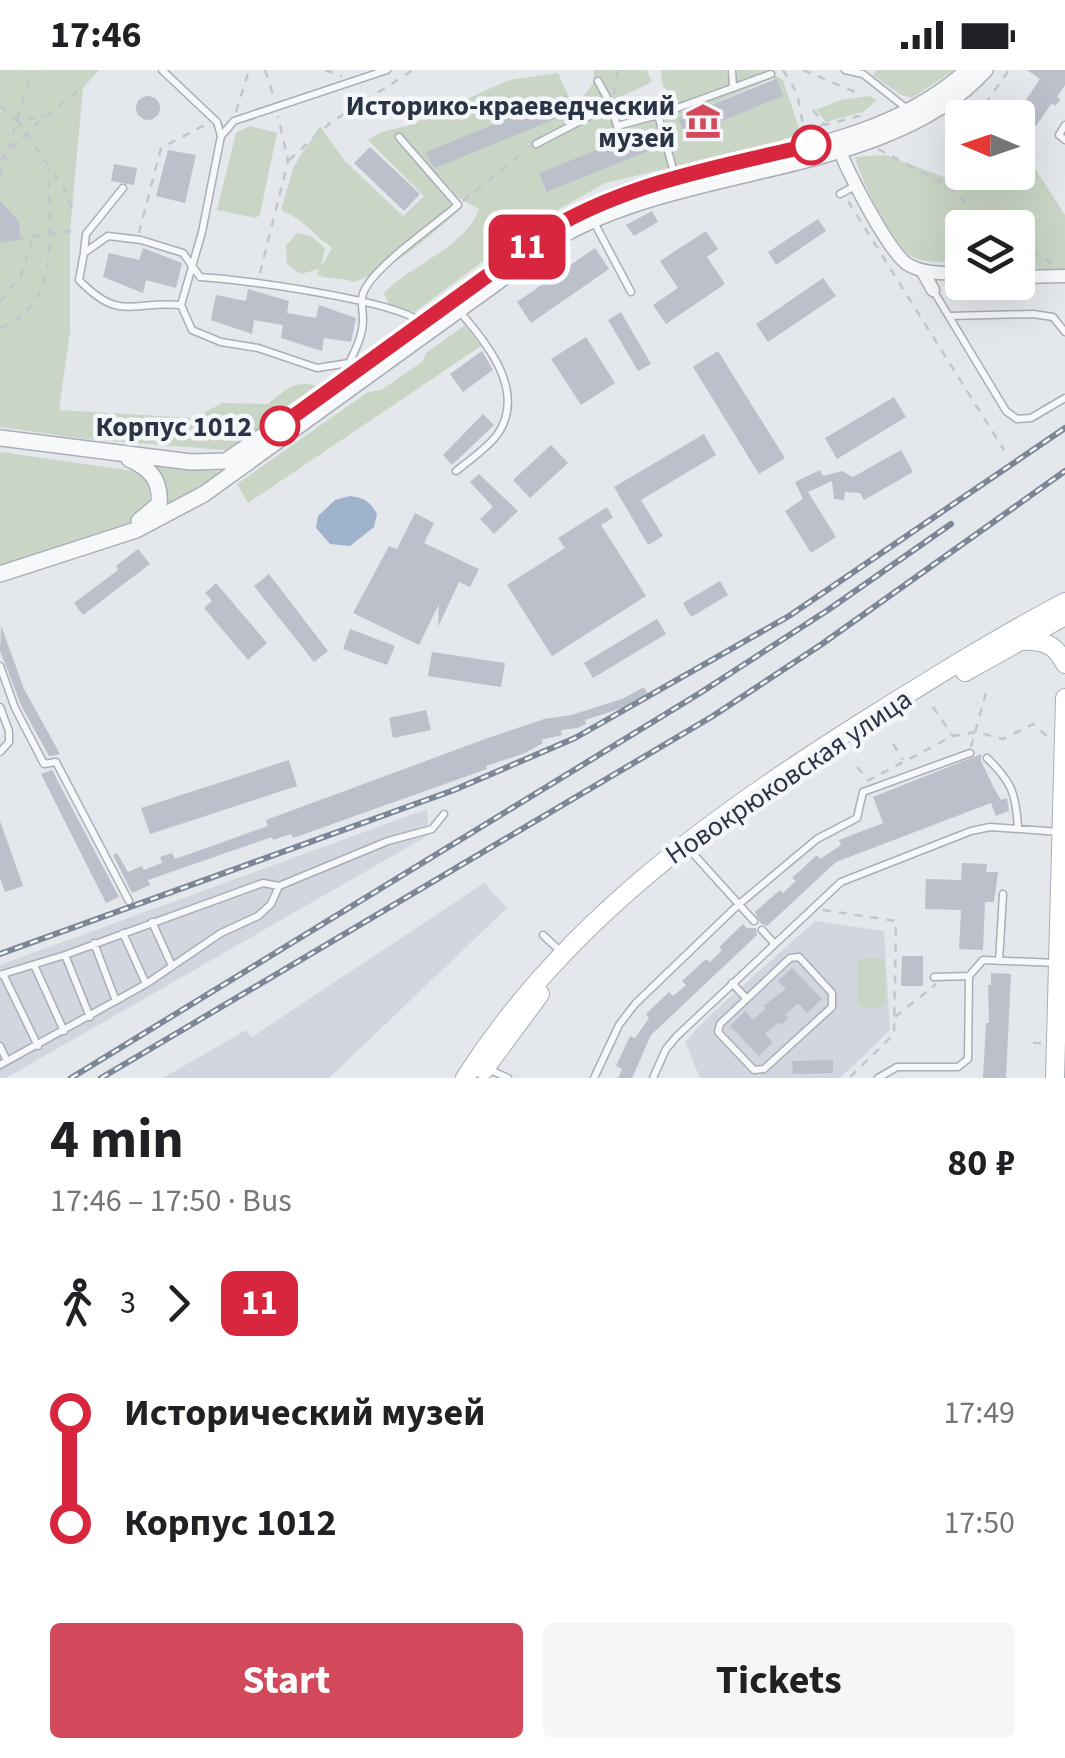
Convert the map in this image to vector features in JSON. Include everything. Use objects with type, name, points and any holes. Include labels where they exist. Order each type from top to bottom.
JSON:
[{"type":"main road","name":"Новокрюковская улица","points":[[480,1069],[500,1022],[616,901],[788,770],[992,640],[1065,602]]},
{"type":"main road","name":"Новокрюковская улица","points":[[464,1078],[480,1069],[542,992],[688,847],[1065,616]]},
{"type":"main road","points":[[1019,641],[1039,640],[1051,645],[1065,664]]},
{"type":"main road","points":[[1058,1075],[1065,698]]},
{"type":"street","points":[[913,116],[968,70]]},
{"type":"street","points":[[428,327],[556,226],[609,198],[838,144],[940,108],[985,70]]},
{"type":"street","points":[[838,144],[893,250],[908,264],[945,272]]},
{"type":"street","points":[[3,440],[204,463],[226,461],[356,372],[459,311],[562,236],[592,218],[677,184]]},
{"type":"street","points":[[922,270],[933,290]]},
{"type":"street","points":[[1035,275],[1065,273]]},
{"type":"street","points":[[0,574],[165,517],[251,461],[356,372]]},
{"type":"street","points":[[117,454],[150,472],[160,496],[155,510],[119,534]]},
{"type":"lane","points":[[162,70],[215,119],[221,136]]},
{"type":"lane","points":[[387,70],[234,121],[221,136],[181,305],[192,330],[316,368],[356,372],[364,289],[379,271],[458,205],[399,137]]},
{"type":"lane","points":[[732,70],[733,88]]},
{"type":"lane","points":[[845,70],[865,72],[913,116]]},
{"type":"lane","points":[[598,81],[616,126],[771,74]]},
{"type":"lane","points":[[536,144],[611,106]]},
{"type":"lane","points":[[658,115],[677,184]]},
{"type":"lane","points":[[1065,125],[1059,135],[1065,140]]},
{"type":"lane","points":[[841,193],[858,185]]},
{"type":"lane","points":[[123,188],[86,234],[79,280],[97,299],[121,309],[147,304],[181,305]]},
{"type":"lane","points":[[592,218],[631,292]]},
{"type":"lane","points":[[84,252],[108,236],[137,239],[183,253],[200,277],[360,303],[415,317],[428,327]]},
{"type":"lane","points":[[933,290],[1006,411],[1017,420],[1031,418],[1065,398]]},
{"type":"lane","points":[[456,471],[498,433],[510,396],[504,376],[459,311]]},
{"type":"lane","points":[[949,316],[1034,314],[1053,318],[1065,332]]},
{"type":"lane","points":[[0,666],[15,708],[44,764],[56,762],[129,901]]},
{"type":"lane","points":[[0,707],[9,731],[8,742],[0,752]]},
{"type":"lane","points":[[594,1078],[619,1025],[635,1004],[738,905],[817,839],[858,818],[863,792],[970,753]]},
{"type":"lane","points":[[987,758],[1006,777],[1017,802],[1018,828]]},
{"type":"lane","points":[[38,1046],[2,975],[263,883],[279,886],[388,842],[432,829],[444,814]]},
{"type":"lane","points":[[653,1078],[666,1049],[677,1036],[841,882],[971,830],[990,827],[1063,832]]},
{"type":"lane","points":[[688,847],[754,921]]},
{"type":"lane","points":[[0,1046],[4,1063],[64,1032],[146,984],[221,933],[258,916],[272,904],[279,886]]},
{"type":"lane","points":[[1000,960],[1003,894]]},
{"type":"lane","points":[[152,922],[172,966]]},
{"type":"lane","points":[[762,930],[774,943]]},
{"type":"lane","points":[[123,933],[146,984]]},
{"type":"lane","points":[[543,935],[562,954]]},
{"type":"lane","points":[[94,943],[116,1001]]},
{"type":"lane","points":[[65,955],[90,1016]]},
{"type":"lane","points":[[799,957],[832,993],[832,1007],[764,1069],[754,1070],[718,1032],[720,1024],[746,998],[790,958],[799,957]]},
{"type":"lane","points":[[878,1078],[897,1067],[958,1067],[968,1059],[969,976],[983,960],[1058,963]]},
{"type":"lane","points":[[34,965],[64,1032]]},
{"type":"lane","points":[[934,976],[969,976]]},
{"type":"lane","points":[[732,983],[746,998]]},
{"type":"lane","points":[[480,1069],[508,1078]]},
{"type":"path","points":[[0,175],[32,70]]},
{"type":"path","points":[[234,121],[248,70]]},
{"type":"path","points":[[256,284],[288,161],[265,70]]},
{"type":"path","points":[[324,70],[356,81]]},
{"type":"path","points":[[288,161],[330,123],[413,70]]},
{"type":"path","points":[[611,106],[618,70]]},
{"type":"path","points":[[783,70],[797,93],[804,129],[862,114]]},
{"type":"path","points":[[803,70],[860,94]]},
{"type":"path","points":[[988,100],[1009,70]]},
{"type":"path","points":[[0,160],[82,88]]},
{"type":"path","points":[[0,106],[17,120],[64,188],[73,212]]},
{"type":"path","points":[[813,110],[824,125]]},
{"type":"path","points":[[17,120],[46,117]]},
{"type":"path","points":[[137,239],[161,148],[215,119]]},
{"type":"path","points":[[458,205],[536,144]]},
{"type":"path","points":[[876,148],[950,188],[973,210]]},
{"type":"path","points":[[0,328],[19,321],[38,300],[51,237],[48,169]]},
{"type":"path","points":[[841,193],[1004,450]]},
{"type":"path","points":[[0,242],[70,231],[86,234]]},
{"type":"path","points":[[0,302],[21,275],[33,238]]},
{"type":"path","points":[[1035,254],[1065,273]]},
{"type":"path","points":[[970,753],[988,686]]},
{"type":"path","points":[[933,707],[953,736]]},
{"type":"path","points":[[863,792],[868,779],[953,736],[976,732],[1003,739],[1033,724],[1052,740]]},
{"type":"path","points":[[892,744],[904,761]]},
{"type":"path","points":[[858,767],[868,779]]},
{"type":"path","points":[[812,909],[896,921],[894,1034],[849,1078]]},
{"type":"path","points":[[894,1018],[946,976]]},
{"type":"shaded area","points":[[427,809],[429,835],[0,1078],[0,965]]},
{"type":"shaded area","points":[[484,883],[507,908],[329,1078],[163,1078],[246,1030],[252,1037]]},
{"type":"shaded area","points":[[815,921],[884,931],[890,1030],[840,1078],[700,1078],[685,1042]]},
{"type":"green space","points":[[0,70],[99,70],[83,88],[70,231],[70,332],[59,410],[193,418],[223,403],[268,404],[295,385],[316,386],[270,418],[271,429],[236,451],[85,439],[0,427]]},
{"type":"green space","points":[[594,70],[647,70],[652,82],[616,99],[612,105],[616,125],[658,115],[669,92],[663,86],[661,70],[767,70],[783,80],[799,128],[793,136],[772,144],[605,183],[533,224],[415,312],[389,305],[384,293],[451,245],[479,209],[455,196],[449,185],[459,210],[410,251],[369,276],[354,282],[317,275],[319,269],[301,274],[287,264],[286,246],[297,233],[311,236],[325,248],[321,267],[332,248],[281,210],[294,166],[320,126],[345,161],[403,216],[424,196],[368,140],[509,80],[558,73],[574,108],[593,84]],"holes":[[[774,78],[782,96],[685,136],[678,118]],[[642,133],[649,151],[545,191],[539,173]]]},
{"type":"green space","points":[[876,70],[954,70],[912,98],[901,95],[873,75]]},
{"type":"green space","points":[[869,96],[877,100],[863,112],[826,122],[816,110],[841,100]]},
{"type":"green space","points":[[250,126],[277,133],[256,218],[217,210],[236,133]]},
{"type":"green space","points":[[885,155],[944,177],[945,190],[1035,190],[1035,168],[1065,215],[1065,270],[1035,268],[1035,210],[945,210],[945,262],[915,258],[889,228],[855,157]]},
{"type":"green space","points":[[465,325],[481,346],[248,503],[237,484],[368,392],[381,390],[422,362],[426,353]]},
{"type":"green space","points":[[0,452],[140,472],[148,487],[148,504],[142,515],[117,529],[0,567]]},
{"type":"green space","points":[[154,464],[223,472],[168,504]]},
{"type":"green space","points":[[861,958],[880,958],[885,962],[885,1003],[881,1007],[857,1004]]},
{"type":"water","points":[[350,496],[371,506],[377,514],[374,527],[350,546],[330,544],[316,528],[318,516],[335,500]]},
{"type":"building","points":[[1027,70],[1065,70],[1065,85],[1057,97],[1061,99],[1055,106],[1052,103],[1036,126],[1035,100],[1026,100],[1040,79]]},
{"type":"building","points":[[776,79],[783,96],[685,136],[678,118]]},
{"type":"building","points":[[566,95],[572,112],[435,168],[430,162],[426,152]]},
{"type":"building","points":[[148,96],[160,108],[148,120],[136,108]]},
{"type":"building","points":[[642,132],[649,151],[546,192],[539,173]]},
{"type":"building","points":[[370,147],[420,194],[404,211],[354,163]]},
{"type":"building","points":[[168,150],[196,155],[185,203],[156,196]]},
{"type":"building","points":[[114,164],[137,168],[134,185],[111,181]]},
{"type":"building","points":[[0,201],[19,221],[20,240],[0,242]]},
{"type":"building","points":[[652,211],[658,222],[634,236],[626,225]]},
{"type":"building","points":[[818,219],[826,231],[776,265],[768,252]]},
{"type":"building","points":[[706,231],[718,249],[707,257],[725,284],[666,324],[653,305],[678,288],[660,261]]},
{"type":"building","points":[[143,248],[182,263],[176,288],[146,280],[143,293],[103,277],[109,253],[139,260]]},
{"type":"building","points":[[595,248],[609,269],[531,323],[517,302]]},
{"type":"building","points":[[823,278],[836,296],[768,342],[756,324]]},
{"type":"building","points":[[248,289],[289,301],[287,313],[316,318],[319,305],[356,318],[351,342],[324,338],[322,351],[281,338],[283,325],[254,320],[252,334],[211,320],[216,295],[246,301]]},
{"type":"building","points":[[621,312],[651,364],[638,371],[608,320]]},
{"type":"building","points":[[586,337],[615,383],[581,405],[551,359]]},
{"type":"building","points":[[482,351],[493,370],[463,392],[450,374]]},
{"type":"building","points":[[718,351],[785,458],[759,474],[693,367]]},
{"type":"building","points":[[894,397],[906,417],[837,459],[825,438]]},
{"type":"building","points":[[483,414],[494,425],[452,465],[443,455]]},
{"type":"building","points":[[704,434],[716,455],[641,500],[663,536],[648,545],[614,487]]},
{"type":"building","points":[[551,445],[568,463],[530,498],[513,480]]},
{"type":"building","points":[[901,450],[913,472],[864,500],[860,493],[845,492],[844,500],[834,499],[832,481],[808,492],[836,537],[811,553],[785,511],[803,499],[795,482],[820,470],[823,476],[842,471],[853,477]]},
{"type":"building","points":[[479,474],[518,511],[494,534],[480,519],[493,507],[470,482]]},
{"type":"building","points":[[607,507],[613,518],[601,525],[646,596],[552,656],[507,585],[565,548],[558,538]]},
{"type":"building","points":[[415,513],[434,523],[424,543],[479,569],[470,587],[459,582],[438,627],[439,604],[419,645],[353,613],[389,546],[397,549]]},
{"type":"building","points":[[138,549],[150,564],[83,615],[74,603],[118,570],[116,566]]},
{"type":"building","points":[[269,574],[328,651],[314,662],[254,586]]},
{"type":"building","points":[[720,581],[728,595],[691,617],[683,603]]},
{"type":"building","points":[[216,583],[267,643],[248,660],[204,608],[212,601],[205,593]]},
{"type":"building","points":[[657,619],[666,634],[593,678],[584,663]]},
{"type":"building","points":[[1,625],[24,689],[60,754],[49,756],[21,705],[0,651]]},
{"type":"building","points":[[350,629],[395,646],[387,665],[343,649]]},
{"type":"building","points":[[432,652],[505,663],[501,687],[428,676]]},
{"type":"building","points":[[644,687],[648,695],[634,704],[585,720],[586,724],[577,728],[561,730],[562,735],[541,740],[543,743],[525,753],[486,766],[487,769],[293,838],[291,834],[273,840],[272,837],[148,880],[150,885],[132,893],[113,855],[117,853],[128,872],[142,866],[144,870],[162,863],[160,857],[172,853],[175,859],[268,826],[266,820],[488,738],[622,699]]},
{"type":"building","points":[[426,710],[431,730],[393,738],[389,718]]},
{"type":"building","points":[[981,754],[995,790],[1001,800],[1007,798],[1009,811],[996,816],[991,803],[836,862],[767,926],[760,923],[755,912],[780,890],[783,893],[796,881],[792,878],[817,855],[820,859],[841,845],[839,840],[883,823],[873,797]]},
{"type":"building","points":[[289,760],[297,786],[150,834],[141,808]]},
{"type":"building","points":[[52,770],[119,897],[106,903],[41,774]]},
{"type":"building","points":[[0,821],[23,886],[5,892],[0,878]]},
{"type":"building","points":[[962,863],[987,864],[986,872],[998,872],[994,902],[985,902],[983,950],[959,949],[961,910],[925,909],[926,879],[961,880]]},
{"type":"building","points":[[743,924],[756,928],[757,935],[651,1035],[632,1078],[618,1078],[622,1069],[616,1066],[630,1036],[635,1038],[649,1018],[646,1014],[669,992],[673,996],[686,985],[682,981],[706,959],[710,962],[722,950],[719,947]]},
{"type":"building","points":[[902,956],[923,956],[923,986],[901,986]]},
{"type":"building","points":[[792,968],[822,999],[807,1013],[798,1003],[785,1015],[789,1018],[765,1034],[773,1042],[759,1056],[730,1026],[745,1011],[753,1020],[766,1008],[763,1006],[786,989],[778,981]]},
{"type":"building","points":[[991,973],[1011,974],[1006,1078],[983,1078]]},
{"type":"building","points":[[833,1060],[833,1073],[793,1074],[792,1061]]},
{"type":"railway","points":[[0,954],[454,790],[575,738],[789,616],[1065,428]]},
{"type":"railway","points":[[101,1078],[713,716],[822,644],[1065,471]]},
{"type":"railway","points":[[71,1078],[700,693],[951,524]]},
{"type":"bus line","name":"11","points":[[280,426],[556,226],[587,208],[640,187],[811,145]]},
{"type":"place","name":"Историко-краеведческий музей","points":[[703,121]]},
{"type":"place","name":"Корпус 1012","points":[[280,426]]}]
